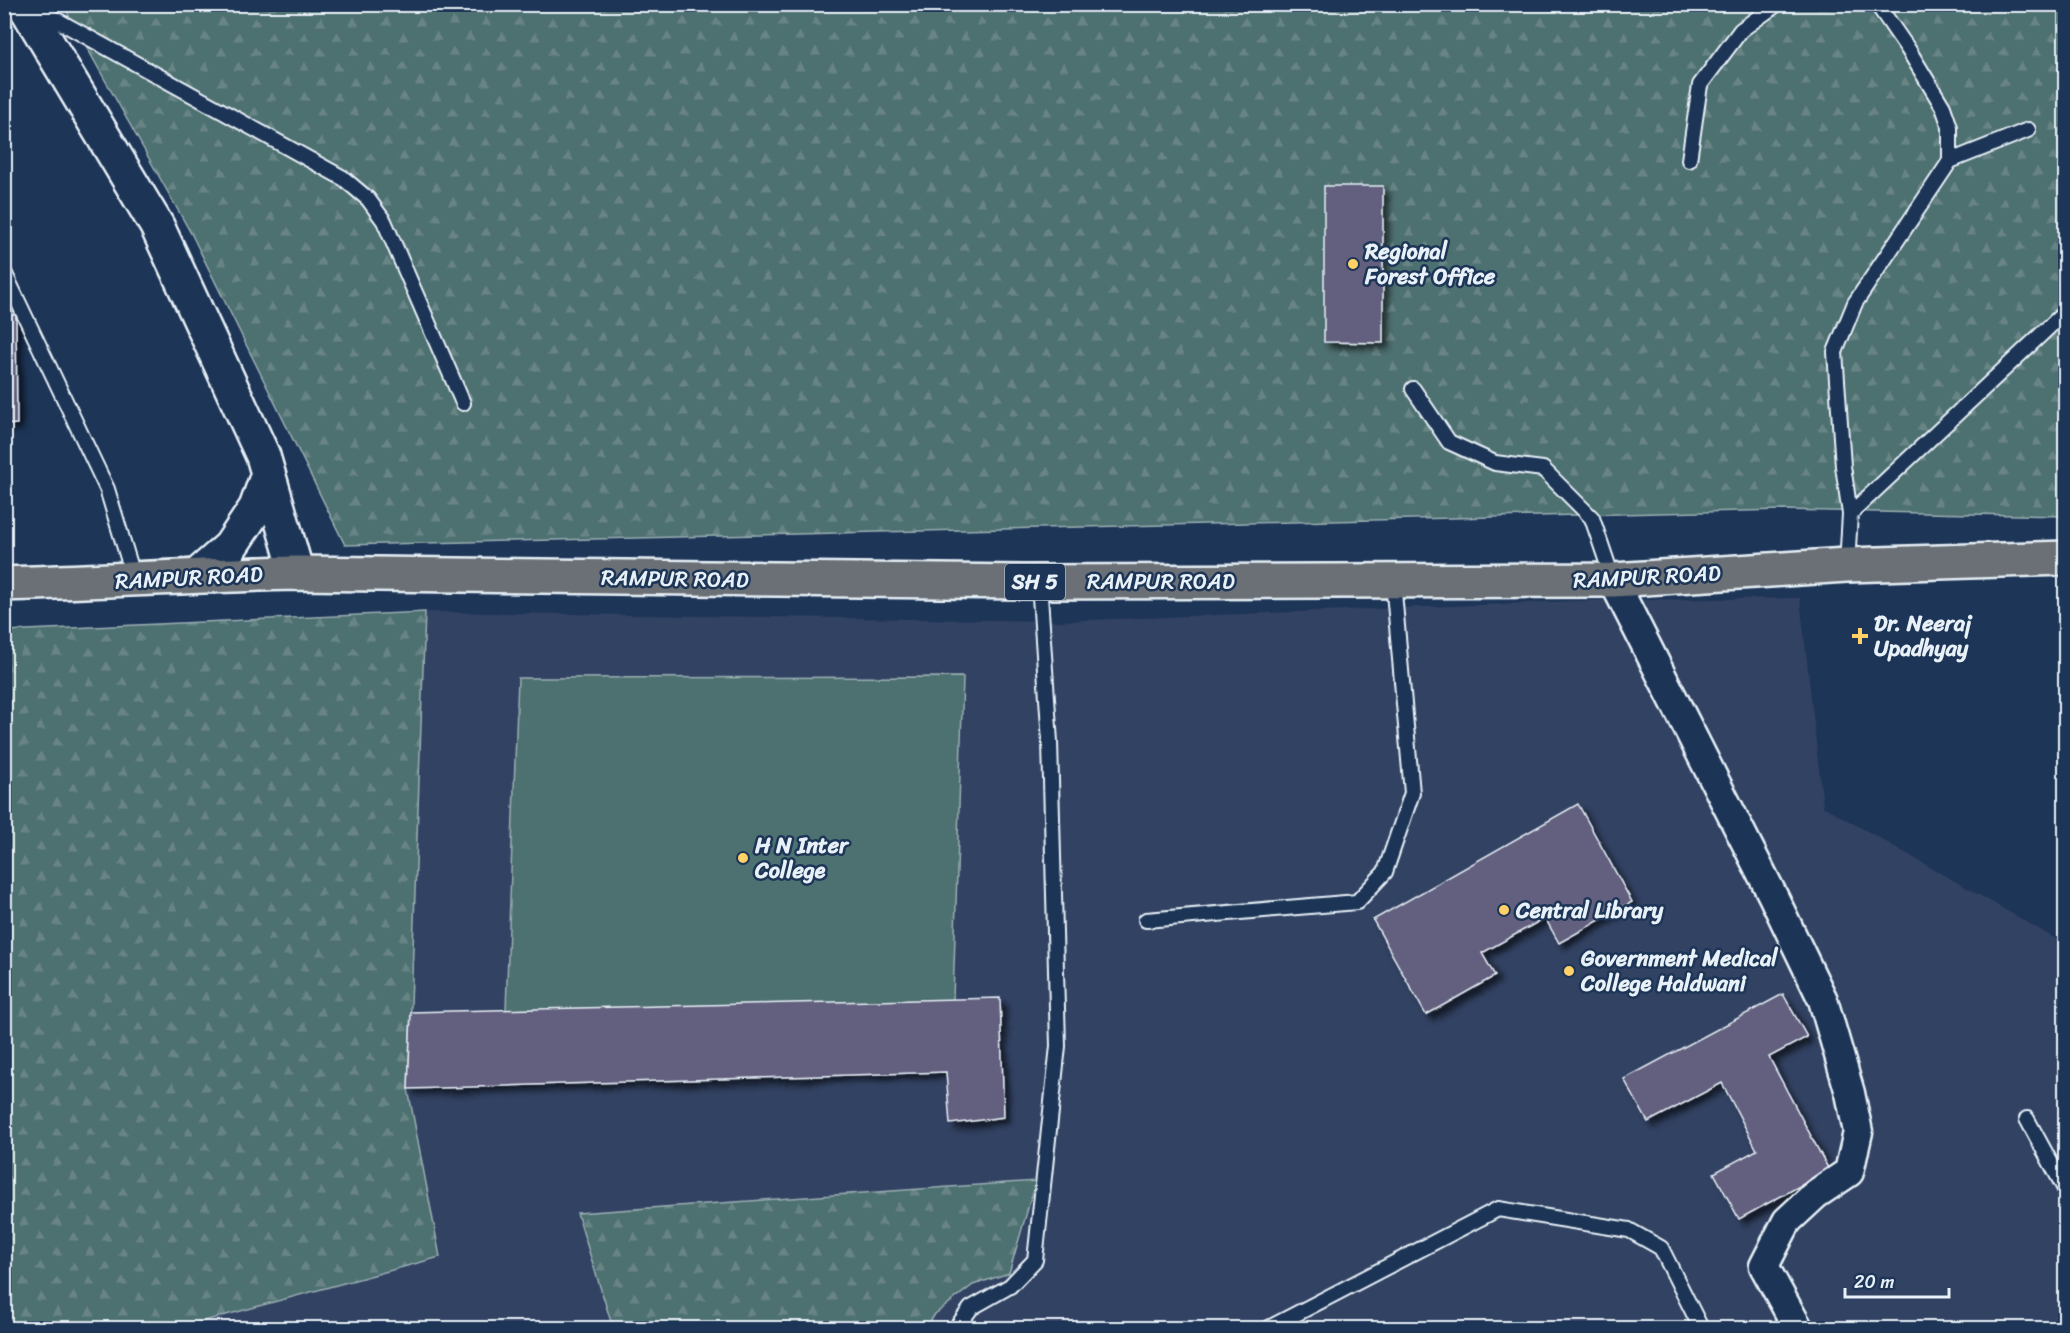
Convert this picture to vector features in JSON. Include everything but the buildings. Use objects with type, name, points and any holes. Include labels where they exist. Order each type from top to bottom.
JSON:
[{"type":"main road","points":[[24,4],[157,226],[258,446],[297,573]]},
{"type":"main road","points":[[198,575],[230,547],[256,508],[268,474]]},
{"type":"main road","name":"RAMPUR ROAD","points":[[4,584],[297,573],[1039,582],[1613,580],[1847,565],[2066,558]]},
{"type":"street","points":[[1613,580],[1823,1000],[1850,1093],[1858,1132],[1849,1172],[1816,1194],[1787,1221],[1764,1266],[1798,1329]]},
{"type":"lane","points":[[28,4],[343,178],[368,199],[384,221],[463,403]]},
{"type":"lane","points":[[1689,160],[1700,85],[1741,30],[1777,4]]},
{"type":"lane","points":[[1847,565],[1850,514],[1843,466],[1835,352],[1855,303],[1950,161],[1950,127],[1943,107],[1877,4]]},
{"type":"lane","points":[[1950,161],[2028,130]]},
{"type":"lane","points":[[4,272],[106,489],[135,580]]},
{"type":"lane","points":[[1850,514],[2066,311]]},
{"type":"lane","points":[[1413,389],[1449,442],[1495,463],[1543,469],[1592,518],[1613,580]]},
{"type":"lane","points":[[1146,920],[1357,902],[1385,872],[1412,794],[1393,581]]},
{"type":"lane","points":[[956,1329],[971,1308],[1010,1286],[1035,1260],[1058,1046],[1050,742],[1039,582]]},
{"type":"lane","points":[[2027,1119],[2066,1191]]},
{"type":"lane","points":[[1269,1329],[1498,1209],[1629,1230],[1661,1248],[1701,1329]]},
{"type":"shaded area","name":"Government Medical College Haldwani","points":[[1800,598],[1823,806],[2065,944],[2065,1328],[178,1328],[440,1257],[408,1089],[425,612],[1061,621],[1604,600]]},
{"type":"green space","points":[[63,5],[2065,5],[2065,516],[1783,510],[345,545],[193,237]]},
{"type":"green space","points":[[425,612],[408,1089],[440,1257],[178,1328],[8,1328],[4,1319],[5,631]]},
{"type":"green space","points":[[963,677],[953,1000],[506,1010],[518,678]]},
{"type":"green space","points":[[1036,1181],[1009,1273],[973,1285],[935,1314],[926,1328],[613,1328],[577,1213]]},
{"type":"place","name":"Regional Forest Office","points":[[1353,264]]},
{"type":"place","name":"Dr. Neeraj Upadhyay","points":[[1860,636]]},
{"type":"place","name":"H N Inter College","points":[[743,858]]},
{"type":"place","name":"Central Library","points":[[1504,910]]},
{"type":"place","name":"Government Medical College Haldwani","points":[[1569,971]]}]
